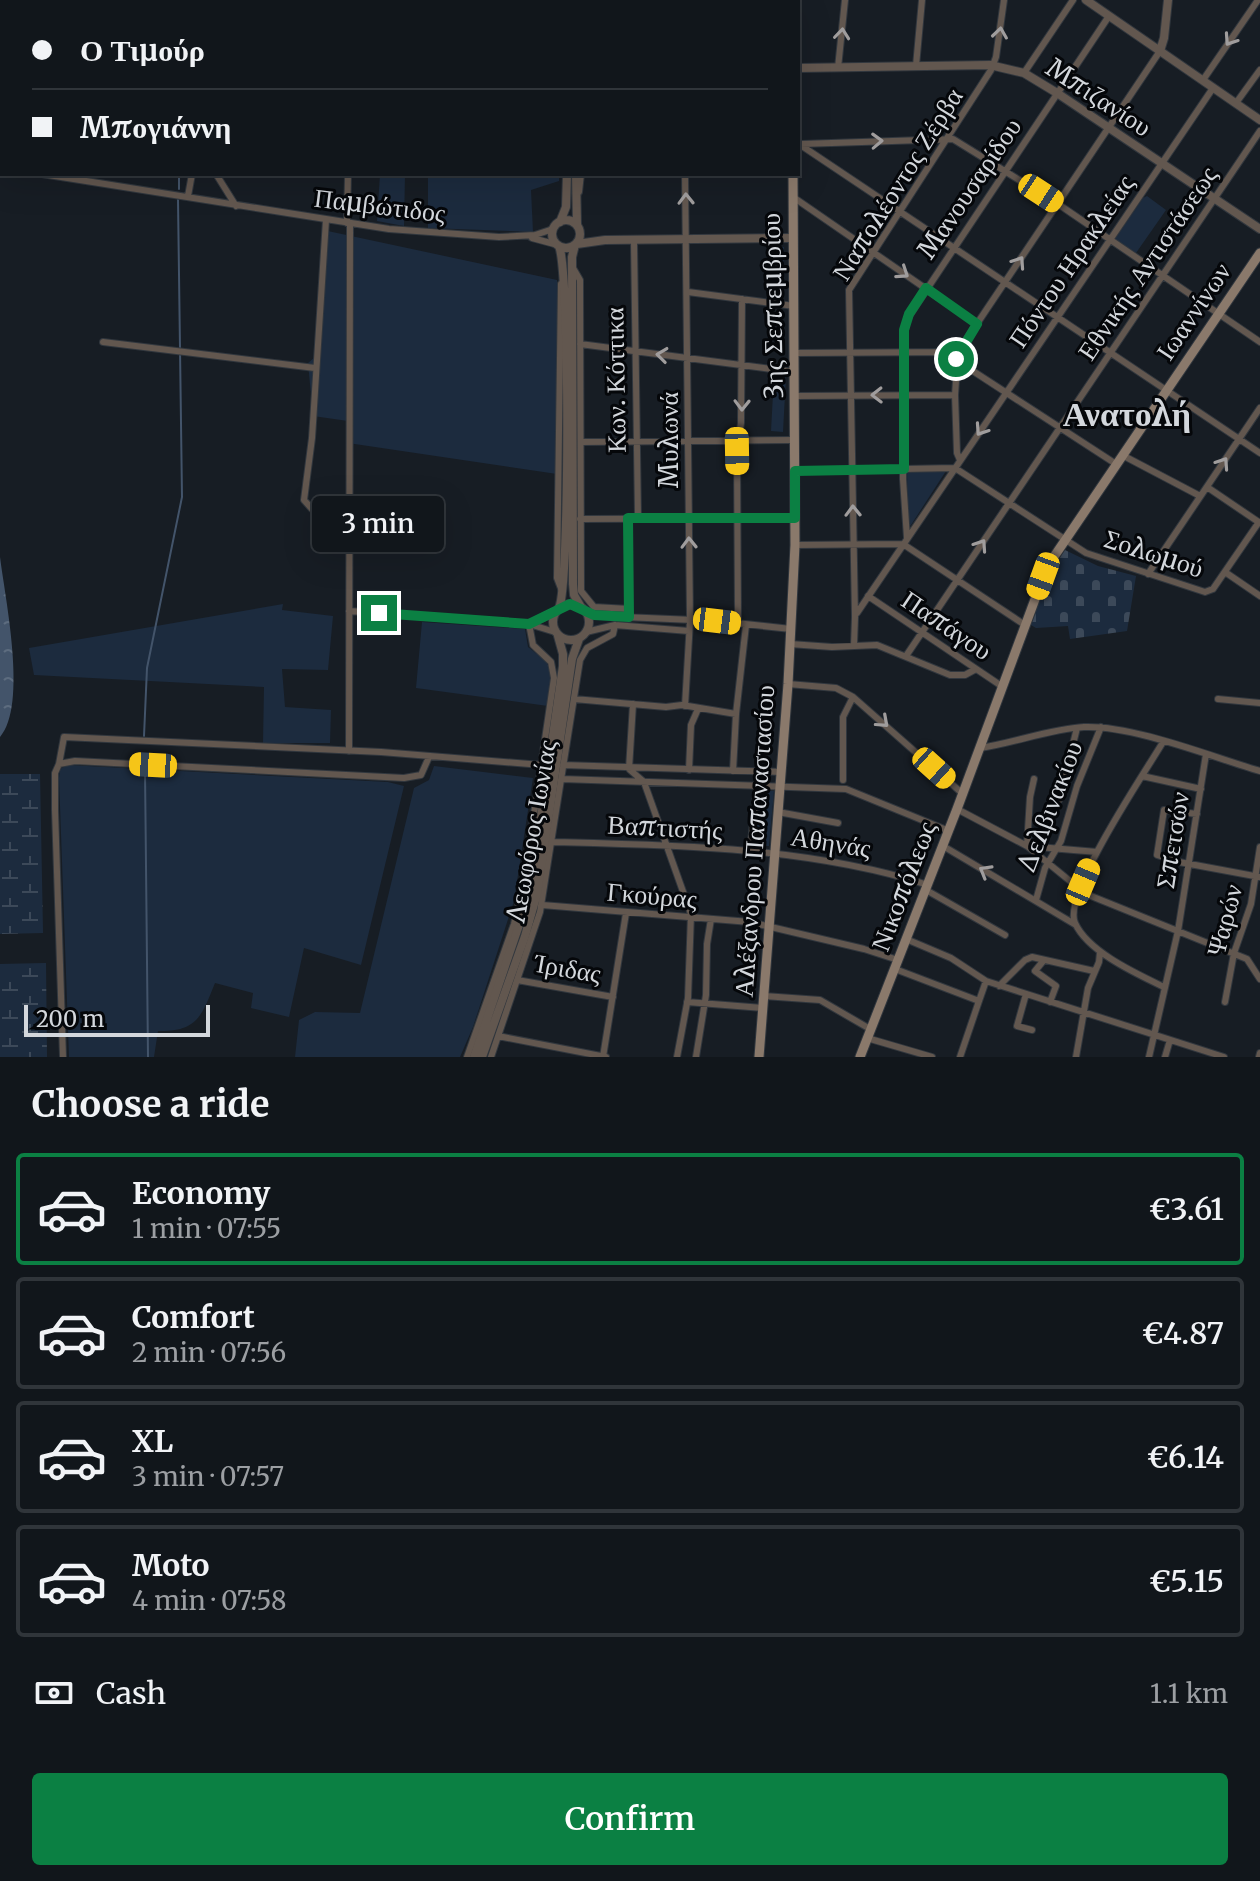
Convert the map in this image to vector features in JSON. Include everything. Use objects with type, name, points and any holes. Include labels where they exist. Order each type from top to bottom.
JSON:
[{"type":"main road","name":"3ης Σεπτεμβρίου","points":[[791,629],[795,545],[793,176]]},
{"type":"main road","name":"Ιωαννίνων","points":[[1003,687],[1043,576],[1064,540],[1260,253]]},
{"type":"main road","name":"Αλέξανδρου Παπαναστασίου","points":[[759,1057],[791,629]]},
{"type":"main road","name":"Νικοπόλεως","points":[[860,1057],[1003,687]]},
{"type":"street","points":[[838,68],[845,0]]},
{"type":"street","points":[[916,66],[922,0]]},
{"type":"street","points":[[994,65],[1004,0]]},
{"type":"street","points":[[1024,73],[1073,0]]},
{"type":"street","points":[[1086,0],[1260,120]]},
{"type":"street","points":[[960,460],[957,453],[955,395],[957,356],[1160,51],[1168,0]]},
{"type":"street","points":[[1203,80],[1258,0]]},
{"type":"street","name":"Μανουσαρίδου","points":[[905,541],[903,352],[907,319],[1109,16]]},
{"type":"street","name":"Μπιζανίου","points":[[800,68],[994,65],[1024,73],[1260,229]]},
{"type":"street","name":"Ναπολέοντος Ζέρβα","points":[[854,645],[849,290],[994,65]]},
{"type":"street","points":[[1236,103],[1260,70]]},
{"type":"street","name":"Πόντου Ηρακλείας","points":[[855,617],[1213,88]]},
{"type":"street","name":"Εθνικής Αντιστάσεως","points":[[906,656],[1260,131]]},
{"type":"street","points":[[800,144],[949,138],[1058,204],[1257,340],[1260,328]]},
{"type":"street","points":[[800,145],[1260,453]]},
{"type":"street","name":"Παμβώτιδος","points":[[55,176],[348,224],[454,234],[525,236],[558,246]]},
{"type":"street","points":[[188,196],[192,176]]},
{"type":"street","points":[[217,176],[236,206]]},
{"type":"street","points":[[348,176],[349,751]]},
{"type":"street","points":[[567,176],[566,207],[553,237],[558,246],[567,248],[605,240],[793,238]]},
{"type":"street","points":[[349,611],[529,624],[568,641],[579,639],[586,632],[589,622],[574,595],[573,584],[573,268],[578,228],[575,199],[578,176]]},
{"type":"street","name":"Μυλωνά","points":[[685,176],[690,621],[685,706]]},
{"type":"street","points":[[793,197],[977,324]]},
{"type":"street","points":[[326,220],[312,438],[304,500],[310,508],[350,516]]},
{"type":"street","points":[[557,225],[569,221],[605,240]]},
{"type":"street","name":"Παμβώτιδος","points":[[525,236],[557,225]]},
{"type":"street","name":"Κων. Κόττικα","points":[[634,242],[638,518]]},
{"type":"street","name":"Λεωφόρος Ιωνίας","points":[[491,1057],[542,905],[562,779],[552,765],[563,666],[563,654],[552,622],[563,594],[566,445],[564,277],[558,246]]},
{"type":"street","points":[[573,268],[580,280],[581,591],[594,607],[690,621],[791,629]]},
{"type":"street","points":[[688,292],[794,306]]},
{"type":"street","points":[[733,771],[742,624],[738,518],[742,299]]},
{"type":"street","points":[[103,342],[315,368]]},
{"type":"street","points":[[580,344],[794,372]]},
{"type":"street","points":[[794,353],[903,352],[957,356],[1060,428],[1200,496]]},
{"type":"street","points":[[795,396],[955,395]]},
{"type":"street","points":[[1148,574],[1260,408]]},
{"type":"street","points":[[581,442],[795,440]]},
{"type":"street","points":[[795,471],[955,468]]},
{"type":"street","name":"Σολωμού","points":[[955,468],[1064,540],[1097,558],[1208,592],[1225,572]]},
{"type":"street","points":[[1207,487],[1260,522],[1225,572],[1260,596]]},
{"type":"street","points":[[628,518],[629,613]]},
{"type":"street","points":[[580,519],[795,518]]},
{"type":"street","points":[[795,545],[905,541],[1025,625]]},
{"type":"street","name":"Παπάγου","points":[[868,596],[1003,687]]},
{"type":"street","points":[[529,624],[570,604],[600,616],[629,613]]},
{"type":"street","points":[[482,1057],[535,905],[552,765],[550,720],[554,669],[547,657],[533,645],[529,624]]},
{"type":"street","points":[[586,632],[615,625],[689,631]]},
{"type":"street","name":"Λεωφόρος Ιωνίας","points":[[552,765],[574,699],[583,653],[613,634],[615,625]]},
{"type":"street","name":"Λεωφόρος Ιωνίας","points":[[552,765],[573,651],[579,639]]},
{"type":"street","points":[[790,644],[882,646],[950,675],[965,675],[976,669]]},
{"type":"street","points":[[788,684],[836,688],[853,697],[963,794]]},
{"type":"street","points":[[843,780],[843,717],[853,697]]},
{"type":"street","points":[[574,699],[685,706],[736,714]]},
{"type":"street","points":[[1218,699],[1260,703]]},
{"type":"street","points":[[629,769],[633,704]]},
{"type":"street","points":[[689,770],[691,722],[698,709]]},
{"type":"street","points":[[980,748],[1077,728],[1101,727],[1260,771]]},
{"type":"street","name":"Δελβινακίου","points":[[1036,900],[1101,727]]},
{"type":"street","points":[[1059,800],[1077,728]]},
{"type":"street","points":[[63,1057],[55,773],[64,737],[629,769],[782,772]]},
{"type":"street","points":[[1076,925],[1074,916],[1080,891],[1097,852],[1163,742]]},
{"type":"street","name":"Σπετσών","points":[[1149,1057],[1178,931],[1206,754]]},
{"type":"street","points":[[59,764],[75,761],[404,778],[421,775],[429,757]]},
{"type":"street","points":[[467,1057],[522,894],[552,765]]},
{"type":"street","points":[[474,1057],[530,893],[552,765]]},
{"type":"street","points":[[629,769],[644,782],[692,918],[687,1002],[677,1057]]},
{"type":"street","points":[[1142,776],[1201,789]]},
{"type":"street","points":[[562,779],[853,790],[949,831]]},
{"type":"street","points":[[1027,846],[1034,779]]},
{"type":"street","points":[[750,852],[757,785]]},
{"type":"street","points":[[957,809],[1027,846],[1080,891],[1247,959],[1260,979]]},
{"type":"street","points":[[1197,814],[1165,810],[1156,854],[1189,864],[1258,877]]},
{"type":"street","points":[[778,812],[838,823]]},
{"type":"street","name":"Βαπτιστής","points":[[552,842],[775,853]]},
{"type":"street","points":[[943,846],[1076,925],[1100,951],[1131,972],[1164,987]]},
{"type":"street","points":[[1027,846],[1097,852]]},
{"type":"street","name":"Ψαρών","points":[[1225,1002],[1234,953],[1258,877],[1260,847]]},
{"type":"street","name":"Αθηνάς","points":[[775,853],[875,869],[927,887],[1005,935]]},
{"type":"street","name":"Γκούρας","points":[[542,905],[769,926],[864,949],[979,1001]]},
{"type":"street","points":[[498,1036],[604,1057],[626,913]]},
{"type":"street","points":[[696,1057],[705,1003],[711,919]]},
{"type":"street","points":[[906,939],[951,958],[999,986],[1224,1057]]},
{"type":"street","points":[[1076,1057],[1083,1013],[1100,951]]},
{"type":"street","points":[[999,986],[1028,959],[1094,971]]},
{"type":"street","points":[[1044,960],[1035,971],[1056,986],[1050,1002]]},
{"type":"street","name":"Ίριδας","points":[[517,980],[613,997]]},
{"type":"street","points":[[960,1057],[986,981]]},
{"type":"street","points":[[1026,994],[1017,1026],[1032,1030]]},
{"type":"street","points":[[764,996],[820,1000],[868,1033],[932,1057]]},
{"type":"street","points":[[687,1002],[763,1008]]},
{"type":"street","points":[[1009,1017],[1019,1020]]},
{"type":"street","points":[[1165,1057],[1170,1040]]},
{"type":"green space","points":[[380,176],[405,176],[404,226],[377,221]]},
{"type":"green space","points":[[428,176],[559,176],[559,181],[531,190],[533,232],[428,228]]},
{"type":"green space","points":[[1147,196],[1166,210],[1136,253],[1115,239]]},
{"type":"green space","points":[[323,230],[557,280],[557,474],[348,443],[348,421],[313,416],[308,363],[315,357]]},
{"type":"green space","points":[[770,247],[784,247],[783,298],[770,297]]},
{"type":"green space","points":[[774,375],[786,376],[783,432],[771,431]]},
{"type":"green space","points":[[907,471],[946,471],[908,527]]},
{"type":"green space","points":[[1065,550],[1098,566],[1136,576],[1127,631],[1070,639],[1068,626],[1036,628],[1031,625],[1050,572]]},
{"type":"green space","points":[[283,604],[282,610],[333,616],[328,670],[282,669],[285,707],[331,710],[330,743],[263,743],[264,687],[34,675],[29,648]]},
{"type":"green space","points":[[422,622],[525,629],[528,647],[546,661],[551,670],[548,706],[416,688]]},
{"type":"green space","points":[[68,765],[388,782],[404,786],[361,965],[304,948],[289,1017],[251,1008],[253,993],[215,983],[202,1013],[190,1025],[158,1031],[154,1057],[69,1057],[59,778],[60,769]]},
{"type":"green space","points":[[434,766],[533,778],[514,901],[473,1027],[460,1057],[295,1057],[299,1020],[315,1012],[360,1013],[414,788],[429,780]]},
{"type":"green space","points":[[0,774],[40,774],[43,933],[0,934]]},
{"type":"green space","points":[[774,791],[769,846],[753,846],[759,793]]},
{"type":"green space","points":[[46,963],[47,1057],[0,1057],[0,964]]},
{"type":"water","points":[[0,557],[14,677],[13,701],[8,722],[0,737]]},
{"type":"waterway","points":[[179,176],[179,189]]},
{"type":"waterway","points":[[144,736],[147,668],[182,497],[178,200]]},
{"type":"waterway","points":[[145,770],[148,1057]]},
{"type":"district","name":"Ανατολή","points":[[1127,414]]},
{"type":"route","points":[[379,613],[529,624],[570,604],[594,615],[629,617],[628,518],[795,518],[795,471],[904,469],[904,330],[909,314],[926,288],[977,324],[956,359]]}]
